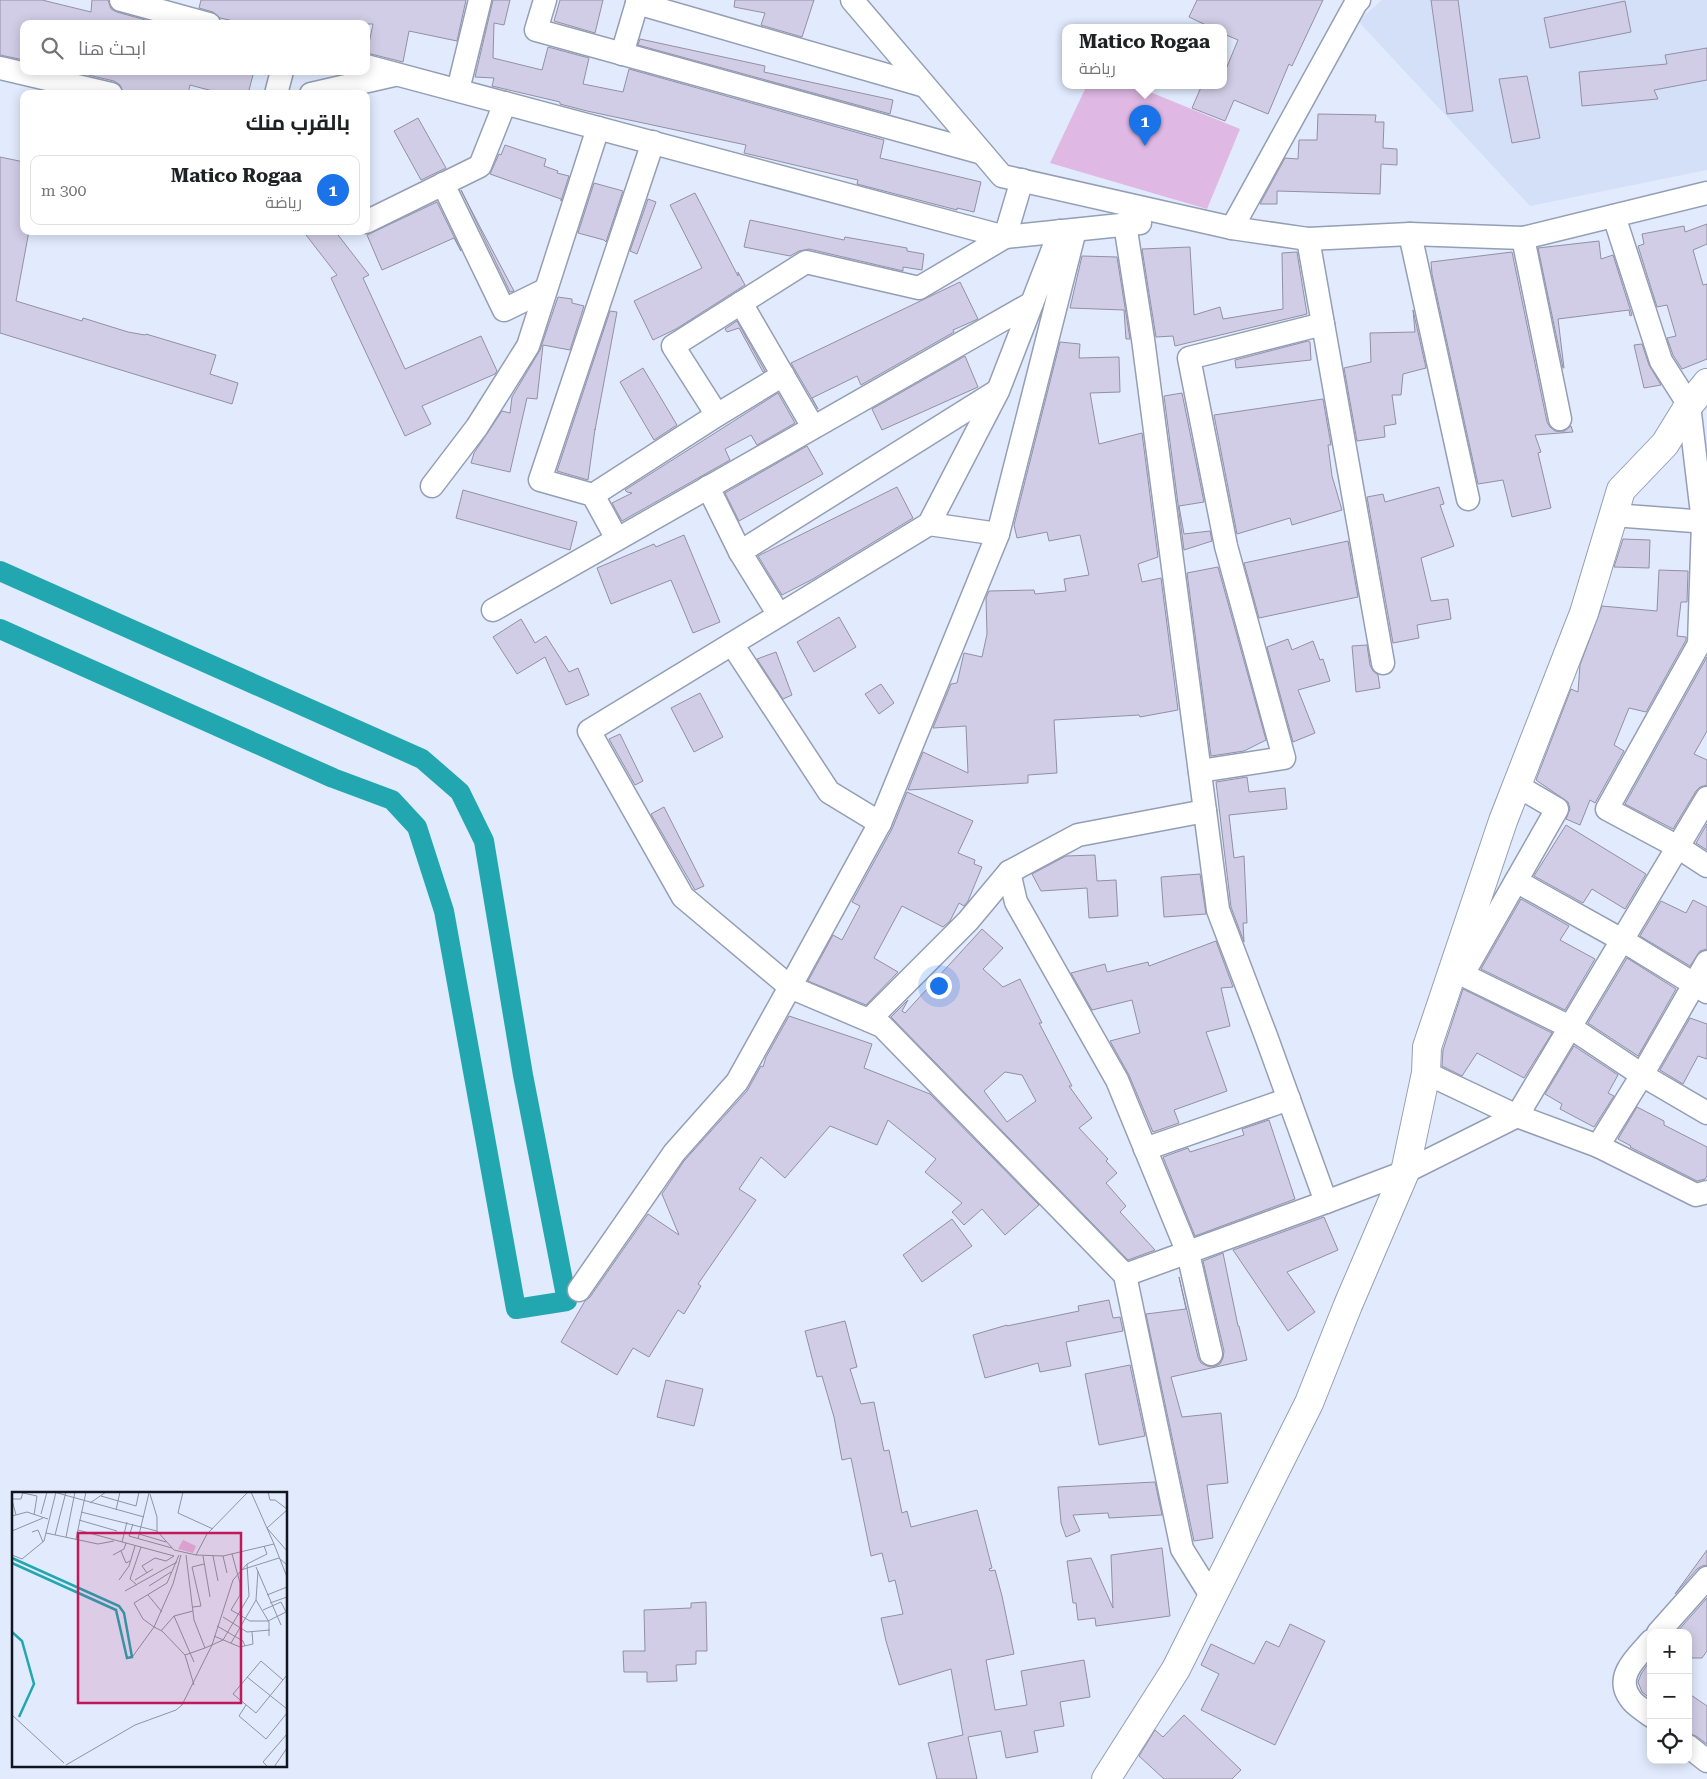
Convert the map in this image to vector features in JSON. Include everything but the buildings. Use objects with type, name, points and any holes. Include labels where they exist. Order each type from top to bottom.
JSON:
[{"type":"street","points":[[121,0],[194,20]]},
{"type":"street","points":[[458,90],[480,0]]},
{"type":"street","points":[[545,0],[536,30],[982,153]]},
{"type":"street","points":[[852,0],[1002,176],[1232,228],[1308,239],[1410,234],[1523,238],[1707,193]]},
{"type":"street","points":[[1232,228],[1359,0]]},
{"type":"street","points":[[622,54],[638,2],[926,86]]},
{"type":"street","points":[[370,67],[1005,236],[1186,217]]},
{"type":"street","points":[[0,68],[20,73]]},
{"type":"street","points":[[329,90],[398,74]]},
{"type":"street","points":[[30,75],[94,90]]},
{"type":"street","points":[[277,90],[281,75]]},
{"type":"street","points":[[370,220],[480,166],[505,103]]},
{"type":"street","points":[[432,486],[477,426],[528,346],[598,128]]},
{"type":"street","points":[[617,539],[593,495],[540,480],[653,142]]},
{"type":"street","points":[[717,415],[672,346],[806,262],[919,288],[1005,236],[1022,180]]},
{"type":"street","points":[[443,184],[504,310],[546,290]]},
{"type":"street","points":[[1614,216],[1660,360],[1702,389]]},
{"type":"street","points":[[1125,224],[1144,339],[1218,910],[1326,1202]]},
{"type":"street","points":[[1068,230],[1032,303],[998,391],[929,524],[589,731],[683,897],[790,987],[882,1026],[1125,1275],[1182,1549],[1212,1597]]},
{"type":"street","points":[[579,1290],[674,1153],[737,1082],[880,823],[998,534],[1068,230]]},
{"type":"street","points":[[1410,234],[1468,499]]},
{"type":"street","points":[[1523,238],[1560,420]]},
{"type":"street","points":[[1308,239],[1383,663]]},
{"type":"street","points":[[741,303],[813,428]]},
{"type":"street","points":[[492,610],[1032,303]]},
{"type":"street","points":[[1200,771],[1284,758],[1226,546],[1189,358],[1323,324]]},
{"type":"street","points":[[593,495],[783,375]]},
{"type":"street","points":[[1106,1779],[1176,1669],[1309,1403],[1348,1305],[1405,1172],[1426,1073],[1426,1047],[1458,972],[1502,821],[1584,613],[1621,490],[1665,444],[1702,389]]},
{"type":"street","points":[[1702,389],[1705,522],[1699,644],[1607,810],[1678,847],[1707,866]]},
{"type":"street","points":[[740,552],[998,391]]},
{"type":"street","points":[[708,487],[740,552],[779,615]]},
{"type":"street","points":[[1613,515],[1705,522]]},
{"type":"street","points":[[929,524],[998,534]]},
{"type":"street","points":[[732,644],[829,792],[880,823]]},
{"type":"street","points":[[1458,972],[1516,881],[1557,809],[1516,785]]},
{"type":"street","points":[[1125,1275],[1405,1172],[1517,1116],[1707,798]]},
{"type":"street","points":[[869,1020],[968,921],[1009,872],[1078,835],[1205,811]]},
{"type":"street","points":[[1009,872],[1016,902],[1117,1080],[1188,1253],[1211,1354]]},
{"type":"street","points":[[1516,881],[1622,940],[1701,989]]},
{"type":"street","points":[[1598,1146],[1642,1075],[1701,989],[1707,962]]},
{"type":"street","points":[[1458,972],[1570,1027],[1642,1075],[1707,1113]]},
{"type":"street","points":[[1426,1073],[1517,1116],[1598,1146],[1696,1195],[1707,1192]]},
{"type":"street","points":[[1145,1149],[1289,1099]]},
{"type":"street","points":[[1662,1629],[1707,1578]]},
{"type":"street","points":[[1647,1646],[1628,1667],[1625,1689],[1630,1699],[1647,1713]]},
{"type":"street","points":[[1692,1749],[1707,1761]]},
{"type":"shaded area","points":[[1382,0],[1707,0],[1707,170],[1530,206],[1358,21]]},
{"type":"shaded area","points":[[1085,89],[1143,89],[1240,129],[1207,209],[1050,163]]},
{"type":"waterway","points":[[0,571],[422,759],[460,792],[484,841],[523,1075],[567,1301],[516,1309],[444,911],[417,827],[392,800],[333,778],[0,629]]},
{"type":"place","name":"Matico Rogaa","points":[[1145,146]]}]
